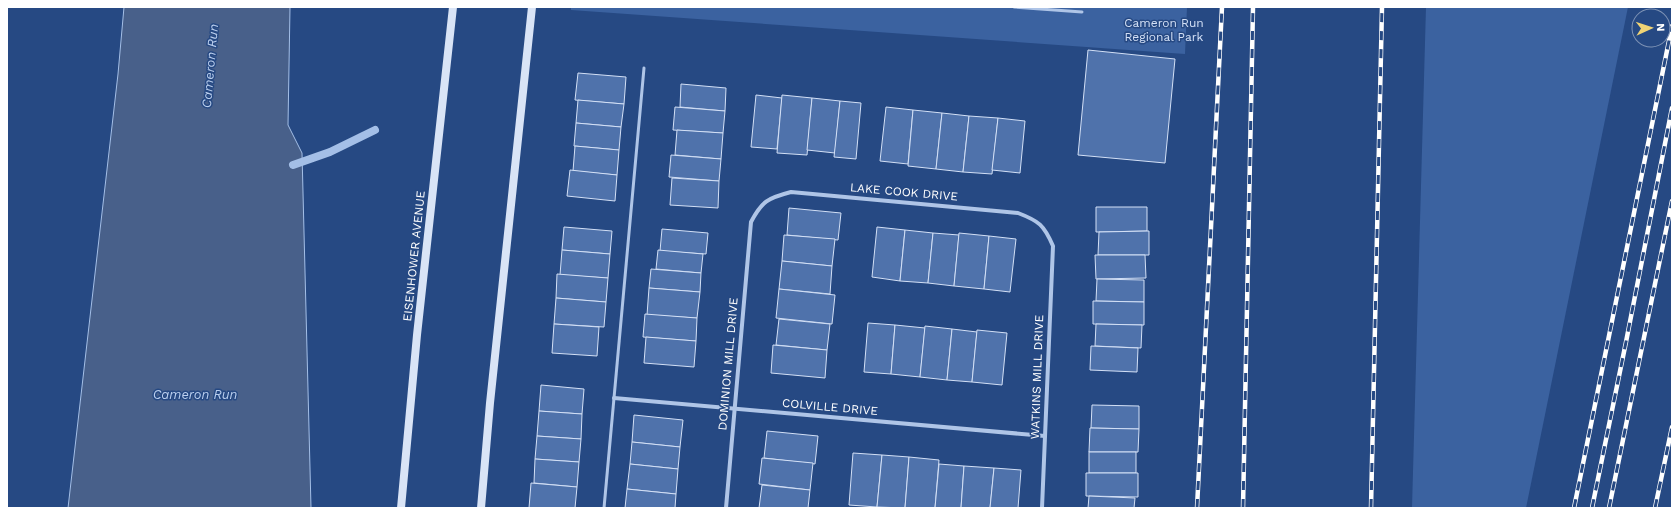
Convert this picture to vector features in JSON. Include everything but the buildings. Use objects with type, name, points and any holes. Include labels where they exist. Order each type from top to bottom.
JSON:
[{"type":"main road","name":"EISENHOWER AVENUE","points":[[401,508],[417,335],[453,7]]},
{"type":"main road","points":[[481,508],[491,395],[532,7]]},
{"type":"street","name":"LAKE COOK DRIVE","points":[[751,222],[758,208],[772,197],[791,192],[1018,213],[1034,219],[1046,232],[1053,246]]},
{"type":"street","name":"DOMINION MILL DRIVE","points":[[726,508],[751,222]]},
{"type":"street","name":"WATKINS MILL DRIVE","points":[[1042,508],[1053,246]]},
{"type":"street","name":"COLVILLE DRIVE","points":[[614,398],[1045,436]]},
{"type":"lane","points":[[1014,7],[1082,12]]},
{"type":"lane","points":[[604,508],[644,68]]},
{"type":"green space","name":"Cameron Run Regional Park","points":[[571,7],[1187,7],[1185,54],[571,10]]},
{"type":"green space","points":[[1426,7],[1628,7],[1526,508],[1412,508]]},
{"type":"water","name":"Cameron Run","points":[[124,7],[290,7],[288,125],[302,153],[311,508],[68,508],[118,74]]},
{"type":"waterway","points":[[293,165],[330,152],[375,130]]},
{"type":"railway","points":[[1197,508],[1222,7]]},
{"type":"railway","points":[[1243,508],[1253,7]]},
{"type":"railway","points":[[1371,508],[1382,7]]},
{"type":"railway","points":[[1574,508],[1672,26]]},
{"type":"railway","points":[[1592,508],[1672,108]]},
{"type":"railway","points":[[1609,508],[1672,201]]},
{"type":"railway","points":[[1655,508],[1672,427]]}]
